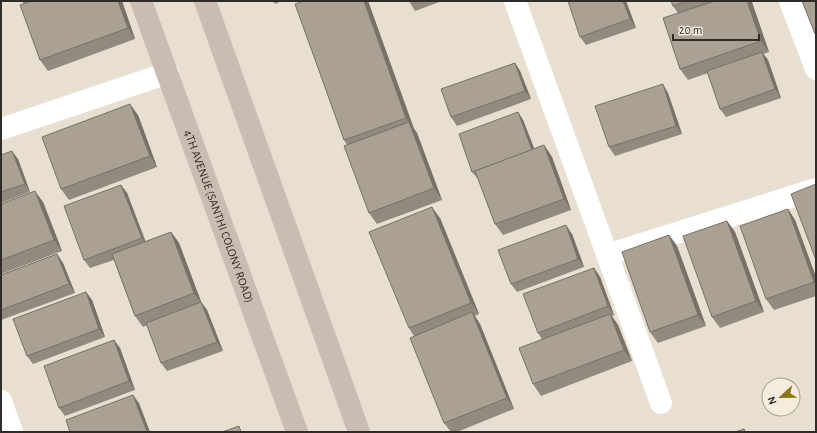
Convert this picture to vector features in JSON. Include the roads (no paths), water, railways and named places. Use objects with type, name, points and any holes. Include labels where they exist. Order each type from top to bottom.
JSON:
[{"type":"street","name":"4TH AVENUE (SANTHI COLONY ROAD)","points":[[141,1],[297,432]]},
{"type":"street","points":[[205,1],[359,432]]},
{"type":"street","points":[[515,1],[661,403]]},
{"type":"street","points":[[790,1],[816,69]]},
{"type":"street","points":[[1,129],[168,73]]},
{"type":"street","points":[[608,255],[816,189]]},
{"type":"street","points":[[1,401],[12,432]]}]
